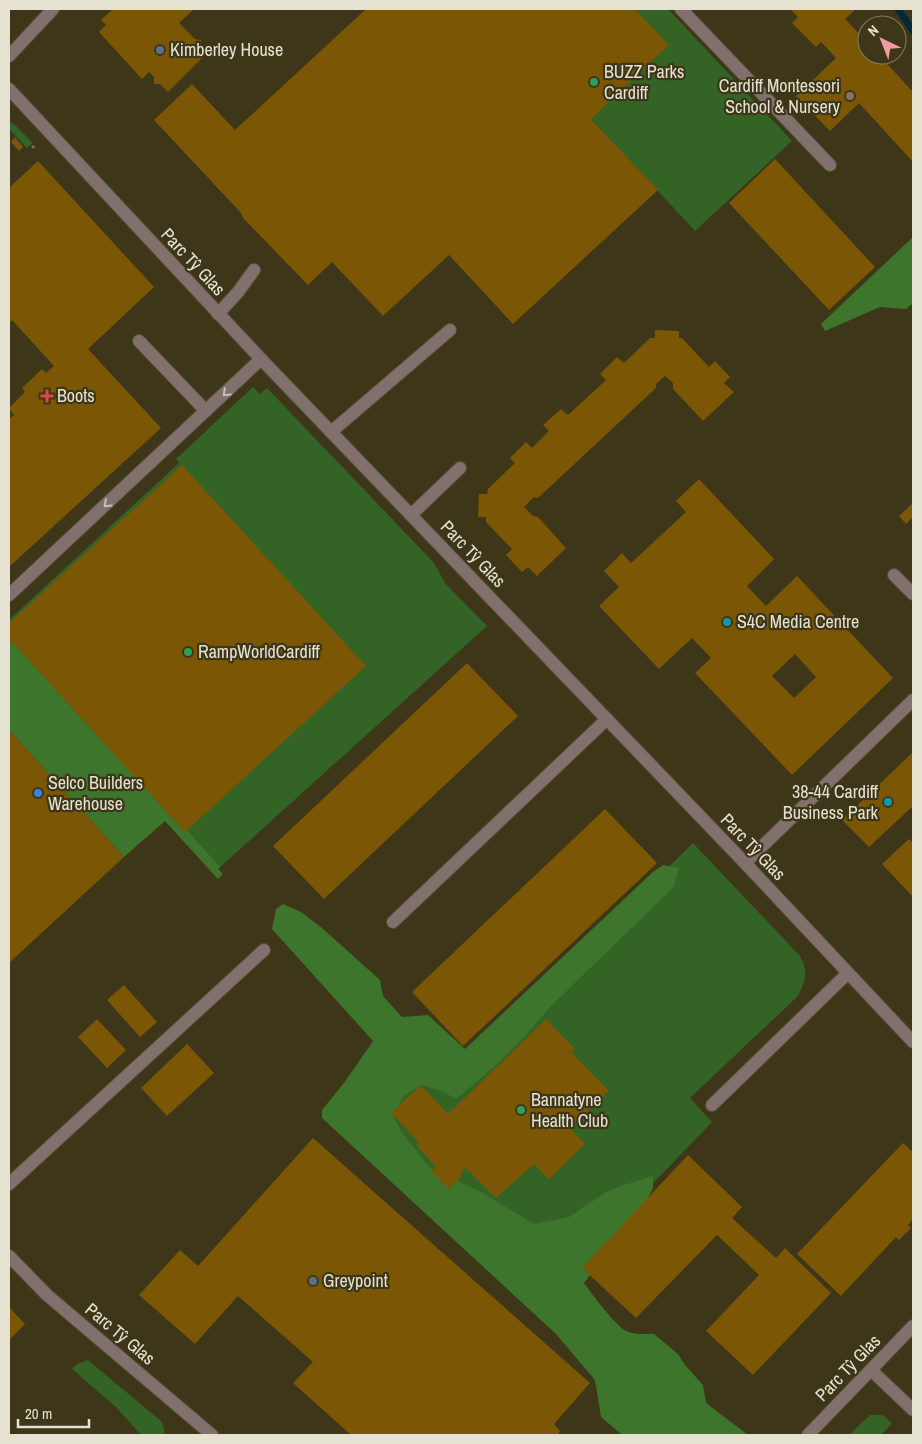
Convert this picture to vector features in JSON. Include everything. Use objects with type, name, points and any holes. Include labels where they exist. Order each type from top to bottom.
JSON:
[{"type":"street","points":[[9,56],[53,9]]},
{"type":"street","points":[[682,9],[830,165]]},
{"type":"street","name":"Parc Tŷ Glas","points":[[9,89],[218,314],[745,863],[913,1042]]},
{"type":"street","points":[[218,314],[238,292],[254,270]]},
{"type":"street","points":[[331,432],[450,330]]},
{"type":"street","points":[[140,340],[206,411]]},
{"type":"street","points":[[9,595],[261,359]]},
{"type":"street","points":[[411,515],[460,468]]},
{"type":"street","points":[[894,576],[913,594]]},
{"type":"street","points":[[745,863],[913,700]]},
{"type":"street","points":[[393,922],[607,719]]},
{"type":"street","points":[[9,1184],[264,950]]},
{"type":"street","points":[[712,1105],[848,973]]},
{"type":"street","name":"Parc Tŷ Glas","points":[[9,1256],[47,1295],[212,1435]]},
{"type":"street","name":"Parc Tŷ Glas","points":[[808,1435],[913,1326]]},
{"type":"street","points":[[871,1370],[913,1410]]},
{"type":"green space","points":[[489,9],[668,9],[792,141],[695,231]]},
{"type":"green space","points":[[9,121],[33,143],[27,148],[9,129]]},
{"type":"green space","points":[[913,237],[913,303],[906,309],[880,307],[825,331],[821,324]]},
{"type":"green space","points":[[253,387],[260,394],[267,388],[434,563],[445,583],[487,626],[218,869],[223,874],[218,879],[9,650],[9,620],[179,463],[176,459]]},
{"type":"green space","points":[[9,639],[220,867],[218,869],[223,874],[218,879],[165,821],[124,857],[9,730]]},
{"type":"green space","points":[[693,843],[800,956],[805,967],[805,980],[798,996],[690,1098],[712,1122],[556,1284],[358,1107],[463,1068]]},
{"type":"green space","points":[[663,865],[679,868],[674,887],[548,1009],[505,1057],[456,1099],[442,1091],[421,1085],[403,1097],[393,1116],[403,1134],[430,1168],[483,1193],[534,1224],[569,1217],[606,1192],[653,1176],[653,1188],[643,1208],[584,1283],[622,1328],[632,1333],[654,1334],[678,1354],[703,1385],[706,1403],[748,1435],[622,1435],[601,1417],[595,1380],[556,1334],[322,1118],[322,1110],[344,1083],[373,1041],[272,929],[276,909],[283,904],[301,912],[322,928],[380,980],[383,996],[402,1017],[428,1015],[465,1049],[654,871]]},
{"type":"green space","points":[[88,1360],[161,1421],[164,1435],[141,1435],[117,1408],[72,1369],[77,1364]]},
{"type":"green space","points":[[870,1415],[882,1415],[891,1424],[881,1435],[849,1435]]},
{"type":"building","name":"Kimberley House","points":[[113,9],[194,9],[179,23],[195,39],[201,40],[201,46],[207,53],[168,92],[160,84],[154,84],[154,77],[149,72],[142,79],[99,32],[106,25],[101,20]]},
{"type":"building","points":[[366,9],[635,9],[669,45],[591,119],[658,190],[513,324],[449,255],[383,316],[332,262],[308,285],[243,218],[241,213],[154,120],[192,84],[235,130]]},
{"type":"building","points":[[790,9],[856,9],[845,19],[857,32],[857,65],[888,65],[913,92],[913,162],[859,103],[830,131],[796,96],[836,58],[821,42],[816,47],[792,23],[798,17]]},
{"type":"building","points":[[15,137],[23,147],[19,151],[11,142]]},
{"type":"building","points":[[775,159],[875,267],[829,310],[729,203]]},
{"type":"building","points":[[38,161],[154,287],[88,349],[161,428],[9,567],[9,419],[14,415],[9,408],[25,392],[22,388],[42,369],[46,373],[54,366],[12,320],[9,323],[9,188]]},
{"type":"building","points":[[655,330],[679,331],[679,338],[682,338],[709,367],[715,361],[730,377],[724,383],[734,392],[703,421],[673,389],[673,383],[665,376],[656,384],[656,388],[538,498],[534,497],[524,507],[533,516],[538,517],[566,548],[537,576],[528,567],[522,572],[506,555],[512,549],[486,522],[486,517],[478,517],[479,494],[487,494],[488,489],[515,463],[510,458],[526,442],[532,448],[549,431],[543,425],[561,409],[568,415],[606,380],[600,374],[617,357],[624,363],[650,338],[655,338]]},
{"type":"building","name":"RampWorldCardiff","points":[[182,465],[366,666],[185,832],[9,639],[9,623]]},
{"type":"building","name":"S4C Media Centre","points":[[699,479],[774,559],[747,586],[766,606],[797,576],[893,678],[792,775],[695,673],[711,658],[692,638],[659,669],[599,606],[619,587],[604,571],[622,553],[631,563],[686,512],[676,501]],"holes":[[[795,654],[816,677],[794,698],[772,676]]]},
{"type":"building","points":[[913,503],[913,517],[906,524],[899,516]]},
{"type":"building","points":[[467,663],[518,716],[324,899],[273,846]]},
{"type":"building","name":"Selco Builders Warehouse","points":[[9,730],[124,857],[9,963]]},
{"type":"building","name":"38-44 Cardiff Business Park","points":[[913,752],[913,806],[869,847],[842,820]]},
{"type":"building","points":[[605,809],[657,863],[463,1046],[412,992]]},
{"type":"building","name":"38-44 Cardiff Business Park","points":[[909,839],[913,843],[913,897],[882,864]]},
{"type":"building","points":[[124,985],[157,1022],[140,1037],[107,1000]]},
{"type":"building","points":[[97,1019],[126,1050],[107,1068],[78,1037]]},
{"type":"building","name":"Bannatyne Health Club","points":[[546,1019],[575,1049],[571,1052],[609,1091],[570,1128],[585,1144],[549,1179],[534,1164],[496,1198],[466,1168],[460,1174],[462,1176],[449,1189],[431,1171],[436,1167],[416,1145],[419,1142],[391,1113],[421,1085],[448,1114]]},
{"type":"building","points":[[187,1044],[214,1073],[167,1116],[141,1088]]},
{"type":"building","name":"Greypoint","points":[[313,1138],[590,1383],[554,1424],[560,1431],[558,1435],[351,1435],[293,1383],[313,1362],[238,1296],[195,1344],[139,1295],[180,1250],[198,1266]]},
{"type":"building","points":[[903,1143],[913,1152],[913,1219],[908,1225],[911,1228],[899,1240],[896,1237],[841,1296],[797,1254]]},
{"type":"building","points":[[688,1155],[742,1207],[732,1218],[776,1258],[785,1248],[831,1293],[753,1375],[706,1331],[759,1275],[717,1235],[636,1318],[582,1268]]},
{"type":"building","points":[[9,1307],[25,1324],[9,1340]]},
{"type":"waterway","points":[[898,9],[913,31]]},
{"type":"place","name":"Kimberley House","points":[[160,50]]},
{"type":"place","name":"BUZZ Parks Cardiff","points":[[594,82]]},
{"type":"place","name":"Cardiff Montessori School & Nursery","points":[[850,96]]},
{"type":"place","name":"Boots","points":[[47,396]]},
{"type":"place","name":"S4C Media Centre","points":[[727,622]]},
{"type":"place","name":"RampWorldCardiff","points":[[188,652]]},
{"type":"place","name":"Selco Builders Warehouse","points":[[38,793]]},
{"type":"place","name":"38-44 Cardiff Business Park","points":[[888,802]]},
{"type":"place","name":"Bannatyne Health Club","points":[[521,1110]]},
{"type":"place","name":"Greypoint","points":[[313,1281]]}]
